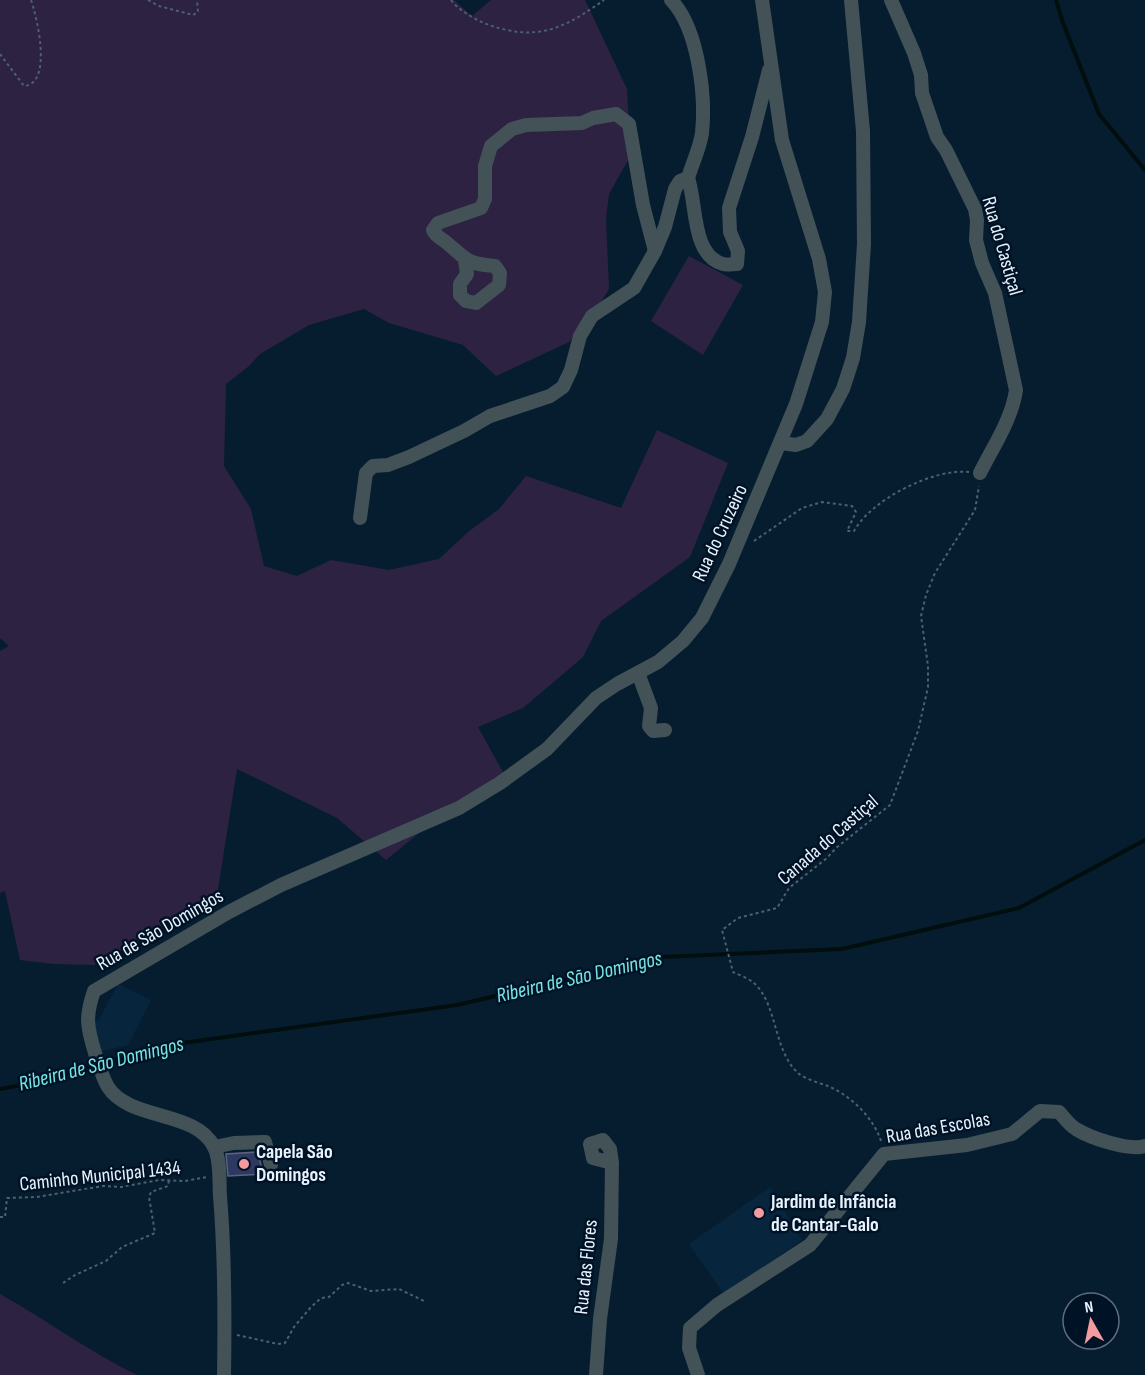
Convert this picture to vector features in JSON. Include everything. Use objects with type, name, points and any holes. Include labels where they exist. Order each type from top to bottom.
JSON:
[{"type":"street","points":[[671,0],[679,8],[698,57],[702,99],[702,135],[688,178],[698,231],[705,251],[722,264],[737,264],[738,251],[730,232],[729,208],[752,137],[770,65]]},
{"type":"street","name":"Rua do Cruzeiro","points":[[365,849],[459,808],[500,783],[547,749],[596,698],[667,655],[683,641],[702,618],[737,546],[796,404],[822,322],[825,292],[819,259],[782,140],[762,0]]},
{"type":"street","points":[[781,443],[796,445],[807,441],[827,419],[843,389],[853,358],[859,322],[864,244],[863,131],[851,0]]},
{"type":"street","name":"Rua do Castiçal","points":[[891,0],[914,53],[921,75],[922,93],[937,137],[946,150],[975,209],[976,240],[982,263],[995,293],[1016,390],[1015,401],[980,476]]},
{"type":"street","points":[[465,260],[435,236],[433,230],[438,223],[481,208],[486,199],[485,166],[491,146],[512,129],[526,125],[582,123],[593,118],[616,114],[629,124],[643,205],[655,251]]},
{"type":"street","points":[[360,518],[366,473],[373,466],[388,465],[409,457],[490,416],[550,396],[563,387],[571,369],[580,336],[591,316],[634,288],[655,251],[665,227],[675,189],[680,181],[688,178]]},
{"type":"street","points":[[639,673],[651,708],[650,726],[653,731],[664,729]]},
{"type":"street","name":"Rua de São Domingos","points":[[214,1147],[203,1133],[188,1125],[137,1107],[109,1089],[88,1029],[88,1009],[94,991],[229,912],[281,885],[365,849]]},
{"type":"street","name":"Rua das Escolas","points":[[698,1375],[689,1348],[690,1328],[717,1305],[810,1245],[884,1154],[967,1145],[1012,1134],[1040,1111],[1059,1112],[1075,1129],[1094,1137],[1138,1148],[1145,1146]]},
{"type":"street","points":[[224,1375],[224,1245],[219,1175],[214,1147],[234,1143],[266,1142],[271,1165]]},
{"type":"street","name":"Rua das Flores","points":[[596,1375],[600,1319],[611,1239],[612,1163]]},
{"type":"path","points":[[0,54],[24,86],[30,86],[34,82],[41,49],[36,15],[30,0]]},
{"type":"path","points":[[148,0],[193,15],[198,12],[197,0]]},
{"type":"path","points":[[451,0],[455,6],[484,25],[524,34],[546,32],[577,19],[604,0]]},
{"type":"path","points":[[737,546],[747,546],[802,508],[822,502],[852,506],[856,512],[848,531],[854,531],[860,520],[875,506],[942,472],[963,471],[980,476]]},
{"type":"path","name":"Canada do Castiçal","points":[[884,1154],[873,1123],[857,1106],[834,1089],[799,1074],[787,1058],[767,1001],[753,983],[733,972],[722,930],[738,918],[777,908],[789,888],[890,805],[918,731],[928,687],[928,666],[921,616],[926,595],[935,573],[975,510],[980,476]]},
{"type":"path","name":"Caminho Municipal 1434","points":[[0,1217],[5,1217],[7,1198],[37,1197],[103,1186],[169,1180],[185,1181],[219,1175]]},
{"type":"path","points":[[63,1283],[106,1261],[122,1246],[155,1233],[151,1192],[168,1186],[169,1180]]},
{"type":"path","points":[[225,1333],[278,1344],[285,1343],[311,1307],[321,1298],[329,1297],[342,1285],[348,1283],[371,1291],[399,1289],[424,1301]]},
{"type":"shaded area","points":[[0,0],[454,0],[472,16],[491,0],[585,0],[627,89],[631,155],[609,194],[606,219],[609,289],[595,312],[569,342],[496,376],[463,345],[389,323],[364,309],[309,325],[260,354],[226,384],[224,466],[251,509],[264,566],[297,576],[331,560],[389,570],[439,559],[468,532],[499,509],[526,476],[621,508],[657,430],[728,463],[690,557],[601,621],[583,657],[523,708],[478,727],[510,785],[429,825],[386,860],[337,818],[237,769],[216,902],[94,965],[20,960],[5,891],[0,893],[0,651],[9,646],[0,638]]},
{"type":"shaded area","points":[[689,256],[743,285],[703,355],[651,321]]},
{"type":"shaded area","points":[[118,984],[151,1000],[128,1045],[98,1052],[91,1021],[99,1020]]},
{"type":"shaded area","name":"Jardim de Infância de Cantar-Galo","points":[[770,1187],[802,1240],[724,1294],[689,1244]]},
{"type":"shaded area","points":[[0,1294],[102,1356],[137,1375],[0,1375]]},
{"type":"building","name":"Capela São Domingos","points":[[258,1152],[263,1174],[228,1176],[226,1154]]},
{"type":"waterway","points":[[1056,0],[1099,114],[1145,170]]},
{"type":"waterway","name":"Ribeira de São Domingos","points":[[103,1064],[175,1044],[457,1005],[662,957],[842,949],[1019,908],[1145,840]]},
{"type":"waterway","name":"Ribeira de São Domingos","points":[[0,1089],[37,1082],[95,1066]]},
{"type":"place","name":"Capela São Domingos","points":[[244,1164]]},
{"type":"place","name":"Jardim de Infância de Cantar-Galo","points":[[759,1213]]}]
